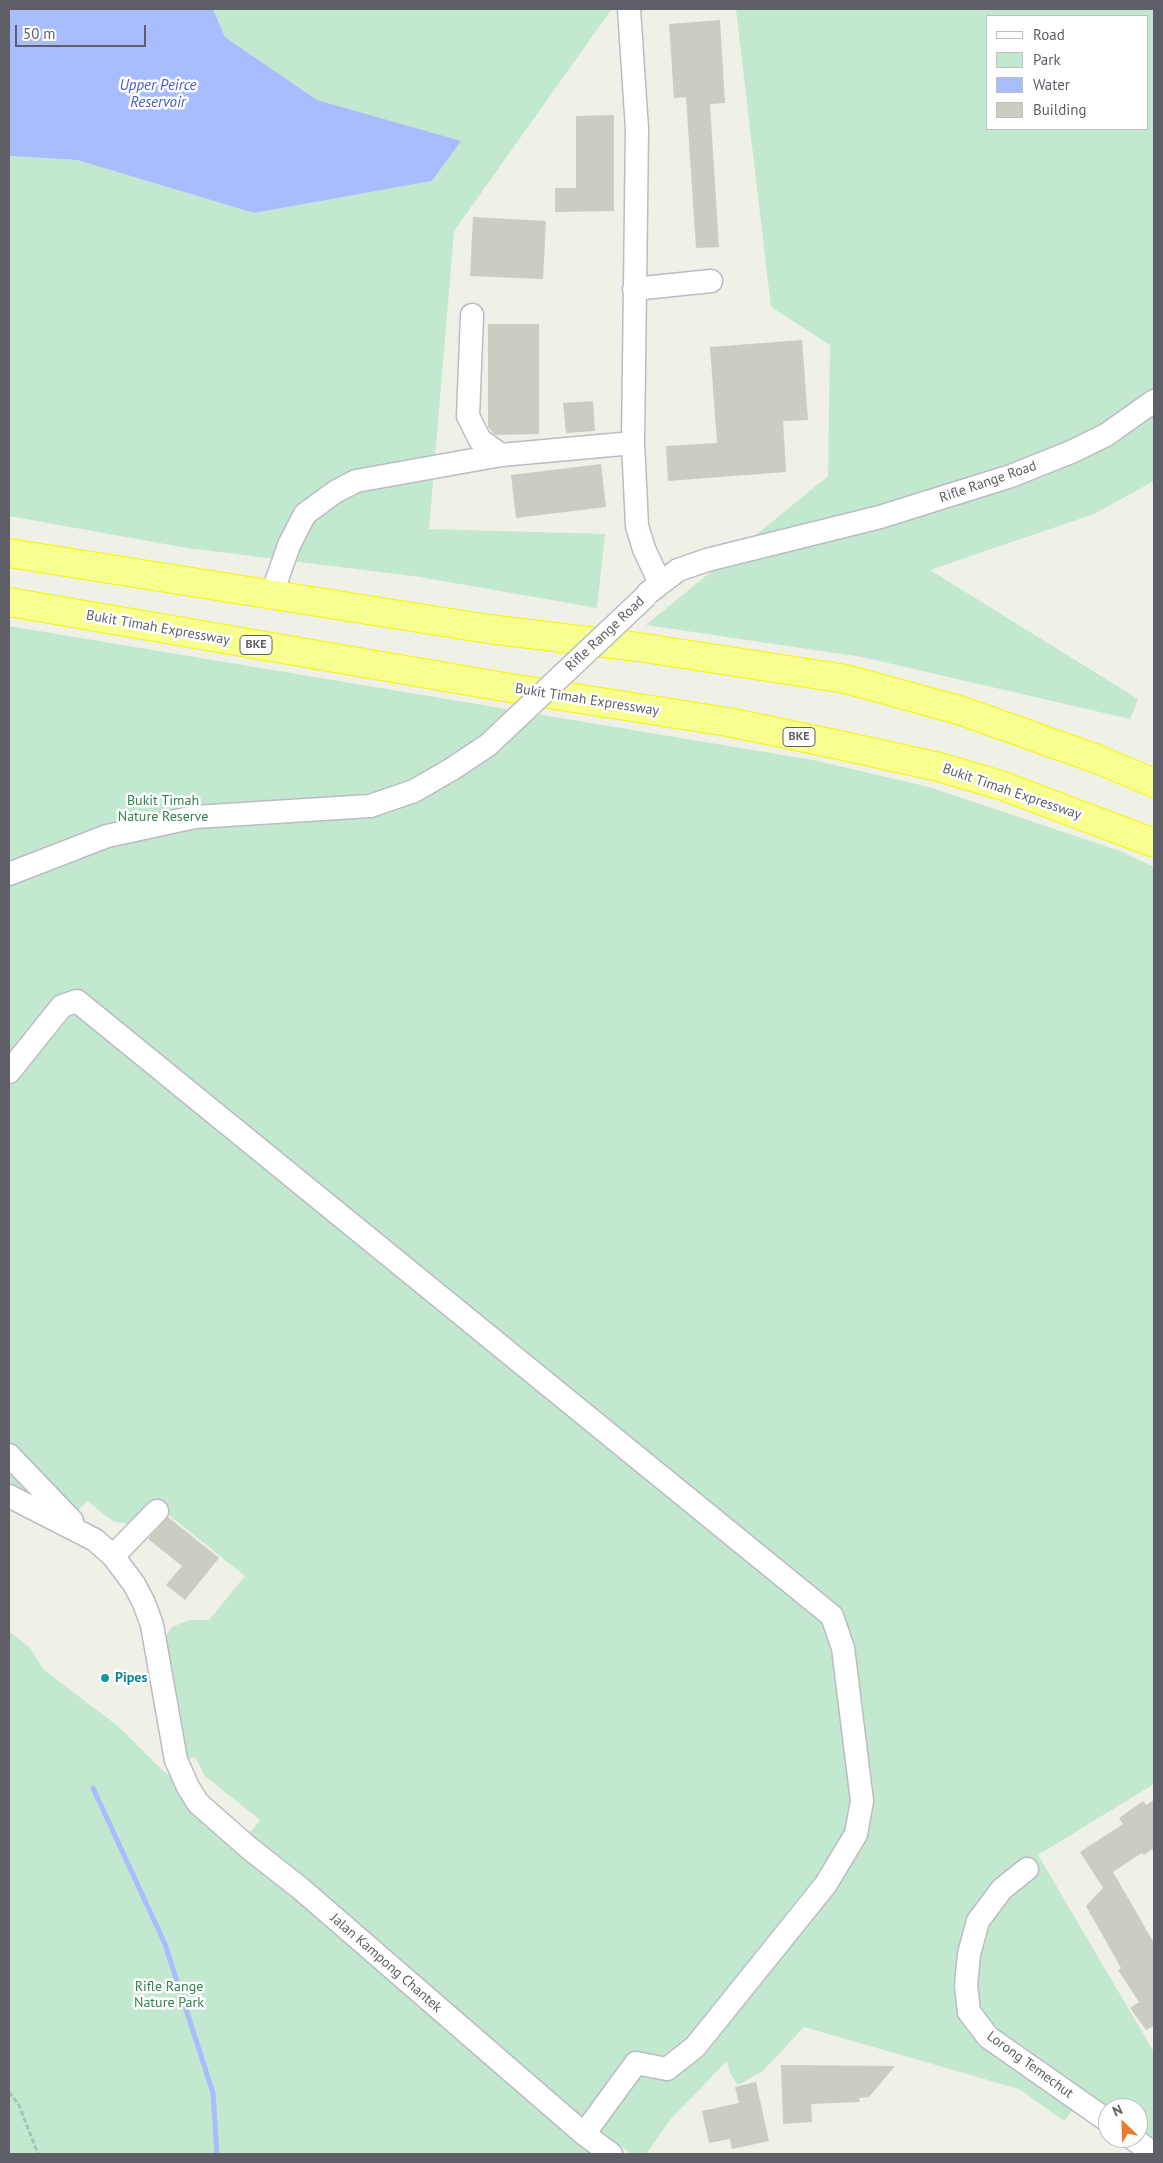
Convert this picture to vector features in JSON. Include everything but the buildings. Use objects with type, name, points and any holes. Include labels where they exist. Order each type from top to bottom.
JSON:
[{"type":"highway","points":[[9,553],[488,629],[638,647],[846,679],[962,711],[1097,759],[1154,783]]},
{"type":"highway","name":"Bukit Timah Expressway","points":[[9,602],[504,687],[728,722],[830,743],[939,766],[1003,786],[1154,843]]},
{"type":"street","points":[[628,9],[638,129],[633,443],[637,526],[653,589]]},
{"type":"street","points":[[634,289],[711,281]]},
{"type":"street","points":[[472,315],[468,416],[480,440],[501,455]]},
{"type":"street","name":"Rifle Range Road","points":[[9,874],[107,836],[195,817],[370,806],[414,791],[488,745],[653,589],[678,570],[707,560],[880,517],[1011,476],[1071,452],[1106,435],[1154,401]]},
{"type":"street","points":[[272,594],[290,545],[305,514],[335,492],[356,481],[501,455],[633,443]]},
{"type":"street","points":[[9,1072],[62,1006],[77,1001],[832,1616],[843,1648],[862,1801],[856,1834],[826,1884],[695,2047],[667,2069],[636,2063],[584,2134]]},
{"type":"street","points":[[9,1455],[84,1532]]},
{"type":"street","points":[[9,1496],[84,1532]]},
{"type":"street","points":[[113,1556],[157,1511]]},
{"type":"street","name":"Jalan Kampong Chantek","points":[[84,1532],[113,1556],[134,1584],[144,1603],[152,1625],[176,1760],[188,1787],[198,1803],[249,1848],[300,1888],[584,2134],[610,2154]]},
{"type":"street","name":"Lorong Temechut","points":[[1027,1868],[1002,1889],[978,1921],[969,1954],[966,1985],[969,2012],[988,2037],[1098,2114]]},
{"type":"path","points":[[9,2092],[19,2105],[38,2154]]},
{"type":"green space","points":[[213,9],[622,9],[611,10],[454,231],[429,529],[605,534],[597,608],[420,577],[187,548],[9,516],[9,156],[77,160],[254,213],[432,181],[460,142],[317,100],[225,37]]},
{"type":"green space","points":[[736,9],[1154,9],[1154,481],[1094,514],[930,570],[1138,699],[1130,719],[862,657],[646,625],[828,476],[830,345],[771,307]]},
{"type":"green space","name":"Bukit Timah Nature Reserve","points":[[9,626],[813,760],[929,787],[1120,851],[1154,867],[1154,1784],[1038,1855],[1154,2052],[1154,2154],[1133,2148],[1148,2148],[1148,2098],[1098,2098],[1098,2108],[1075,2108],[1064,2121],[1019,2089],[804,2027],[763,2071],[738,2085],[730,2073],[727,2061],[670,2120],[646,2154],[632,2154],[591,2125],[248,1835],[260,1820],[205,1776],[195,1757],[184,1759],[164,1638],[172,1627],[189,1620],[209,1620],[245,1576],[155,1504],[132,1524],[114,1522],[87,1501],[77,1512],[44,1507],[9,1485]]},
{"type":"green space","name":"Rifle Range Nature Park","points":[[9,1631],[30,1648],[44,1670],[119,1727],[162,1770],[176,1780],[295,1891],[591,2154],[9,2154]]},
{"type":"water","name":"Upper Peirce Reservoir","points":[[9,9],[213,9],[225,37],[317,100],[461,141],[432,181],[254,213],[77,160],[9,156]]},
{"type":"waterway","points":[[93,1788],[165,1944],[213,2093],[217,2154]]},
{"type":"place","name":"Pipes","points":[[105,1678]]}]
